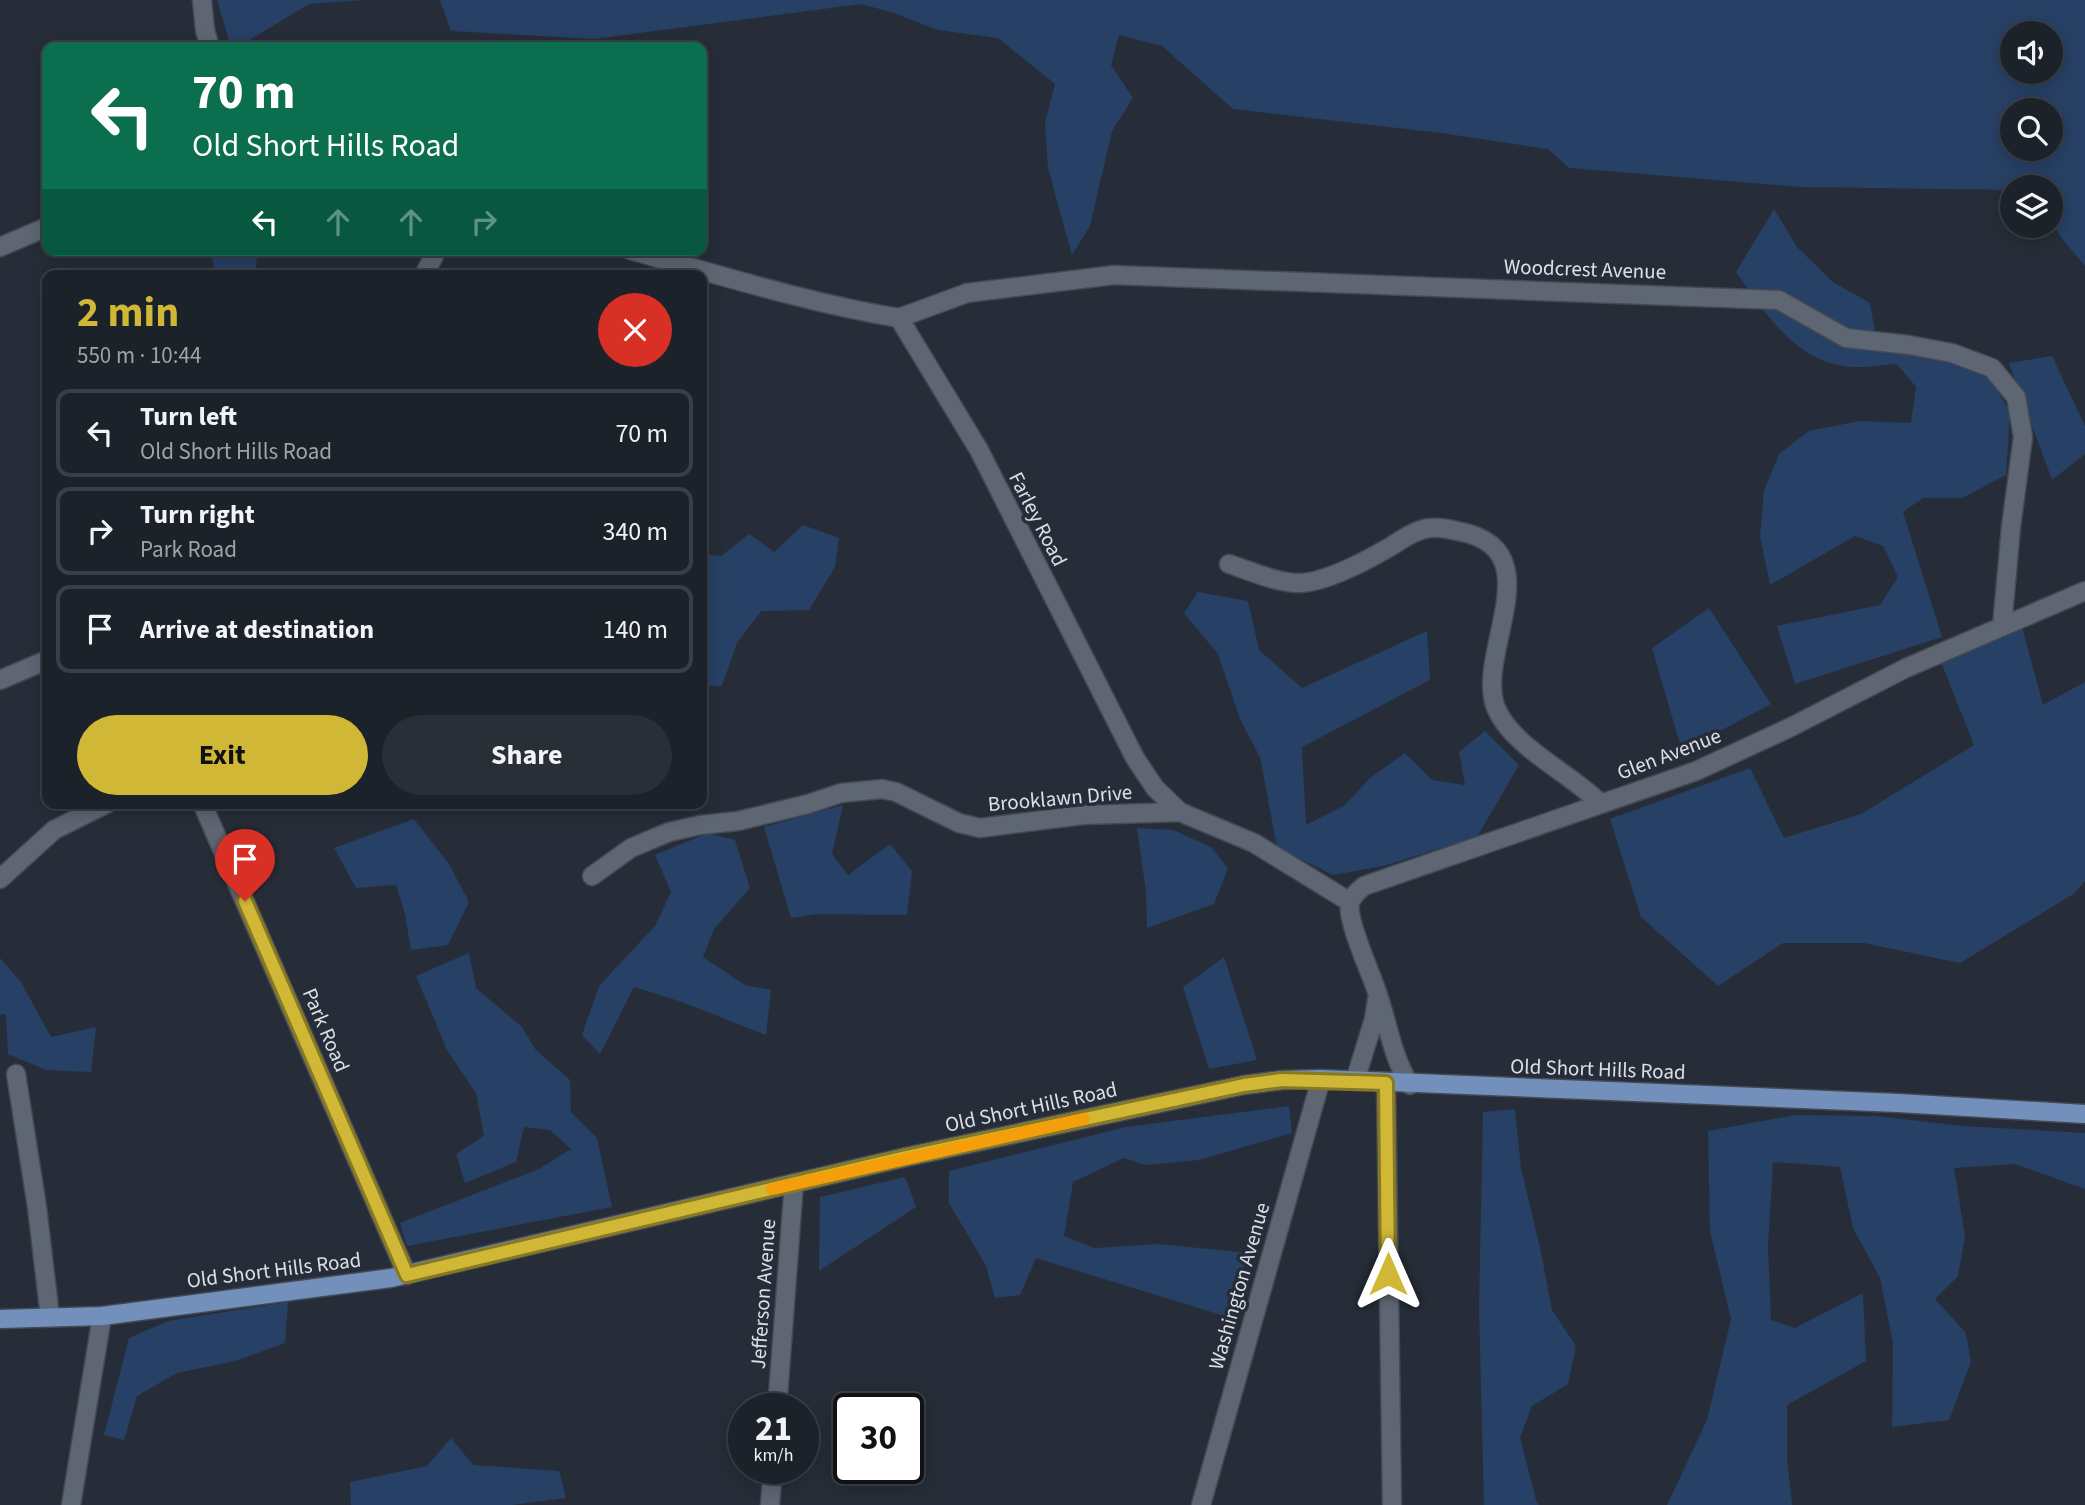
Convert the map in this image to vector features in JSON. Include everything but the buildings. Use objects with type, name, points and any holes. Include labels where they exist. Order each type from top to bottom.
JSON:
[{"type":"main road","name":"Old Short Hills Road","points":[[0,1320],[102,1315],[407,1275],[794,1183],[1244,1085],[1282,1080],[1321,1079],[1410,1085],[1898,1103],[2085,1114]]},
{"type":"street","points":[[202,0],[209,42]]},
{"type":"street","points":[[0,247],[42,229]]},
{"type":"street","points":[[651,256],[699,270]]},
{"type":"street","points":[[707,272],[900,318]]},
{"type":"street","name":"Woodcrest Avenue","points":[[900,318],[967,293],[1114,275],[1779,300],[1846,338],[1909,345],[1952,354],[1992,369],[2016,397],[2024,438],[2011,527],[2002,626]]},
{"type":"street","name":"Farley Road","points":[[900,318],[979,450],[1135,758],[1155,788],[1180,812],[1254,843],[1350,902]]},
{"type":"street","points":[[1228,564],[1299,583],[1327,576],[1358,563],[1418,531],[1446,529],[1465,532],[1483,540],[1495,549],[1508,577],[1492,686],[1497,710],[1529,748],[1586,789],[1601,804]]},
{"type":"street","name":"Glen Avenue","points":[[1350,902],[1364,886],[1696,771],[1789,728],[1906,668],[2085,591]]},
{"type":"street","points":[[0,680],[42,662]]},
{"type":"street","name":"Brooklawn Drive","points":[[592,876],[632,848],[669,832],[738,821],[841,793],[882,789],[897,792],[960,823],[980,828],[1083,815],[1180,812]]},
{"type":"street","points":[[0,879],[54,830],[96,809]]},
{"type":"street","name":"Park Road","points":[[205,809],[407,1275]]},
{"type":"street","points":[[1350,902],[1353,926],[1378,992],[1403,1074],[1410,1085]]},
{"type":"street","points":[[1355,1081],[1374,1019],[1378,992]]},
{"type":"street","points":[[16,1074],[37,1207],[50,1317]]},
{"type":"street","name":"Washington Avenue","points":[[1201,1505],[1321,1079]]},
{"type":"street","points":[[1386,1083],[1390,1503]]},
{"type":"street","name":"Jefferson Avenue","points":[[778,1393],[794,1183]]},
{"type":"street","points":[[71,1505],[102,1315]]},
{"type":"street","points":[[770,1505],[772,1484]]},
{"type":"shaded area","points":[[217,0],[365,0],[309,4],[246,42],[230,42]]},
{"type":"shaded area","points":[[440,0],[2085,0],[2085,266],[2062,238],[2063,175],[2000,175],[2000,190],[1802,187],[1569,168],[1548,149],[1441,133],[1233,109],[1162,46],[1119,35],[1111,65],[1133,98],[1112,131],[1090,226],[1072,255],[1048,168],[1045,123],[1055,84],[998,38],[938,30],[861,4],[594,39],[451,31]]},
{"type":"shaded area","points":[[1774,209],[1797,247],[1833,282],[1870,303],[1878,349],[1953,359],[1992,381],[2010,413],[2006,475],[1962,498],[1923,498],[1903,512],[1942,637],[1795,684],[1777,626],[1880,605],[1898,577],[1883,546],[1855,536],[1770,585],[1760,536],[1764,491],[1779,454],[1809,431],[1860,421],[1911,423],[1916,387],[1897,364],[1855,367],[1824,361],[1794,343],[1768,316],[1736,272]]},
{"type":"shaded area","points":[[212,256],[257,257],[256,270],[214,270]]},
{"type":"shaded area","points":[[2052,356],[2085,426],[2085,454],[2052,480],[2009,363]]},
{"type":"shaded area","points":[[803,525],[839,538],[835,567],[809,610],[761,611],[737,643],[722,686],[707,686],[707,555],[721,556],[749,534],[774,552]]},
{"type":"shaded area","points":[[1198,592],[1248,601],[1259,650],[1302,688],[1427,631],[1430,680],[1302,747],[1306,825],[1345,805],[1370,778],[1405,753],[1432,780],[1465,785],[1459,752],[1485,731],[1519,765],[1477,837],[1383,866],[1333,875],[1277,847],[1260,757],[1240,719],[1218,654],[1184,613]]},
{"type":"shaded area","points":[[1709,608],[1771,704],[1682,751],[1652,648]]},
{"type":"shaded area","points":[[2022,627],[2043,705],[2085,682],[2085,881],[2075,893],[1960,963],[1864,943],[1783,943],[1718,986],[1641,917],[1610,819],[1750,768],[1784,838],[1861,814],[1974,745],[1941,662]]},
{"type":"shaded area","points":[[843,805],[832,854],[848,875],[890,844],[912,871],[907,915],[818,914],[791,918],[764,827]]},
{"type":"shaded area","points":[[414,819],[449,864],[469,902],[448,945],[411,950],[405,914],[396,885],[356,888],[334,848]]},
{"type":"shaded area","points":[[1137,828],[1173,830],[1211,847],[1228,868],[1214,904],[1147,928],[1146,892]]},
{"type":"shaded area","points":[[708,833],[735,840],[750,888],[714,929],[703,957],[745,985],[771,990],[766,1035],[679,1001],[634,987],[600,1054],[582,1035],[599,986],[655,926],[671,892],[655,855]]},
{"type":"shaded area","points":[[469,953],[476,988],[522,1027],[535,1049],[570,1080],[571,1112],[597,1138],[612,1207],[407,1246],[400,1223],[539,1169],[571,1149],[550,1130],[524,1127],[516,1162],[465,1183],[456,1154],[484,1136],[476,1093],[447,1050],[416,976]]},
{"type":"shaded area","points":[[1224,957],[1257,1060],[1209,1069],[1183,987]]},
{"type":"shaded area","points":[[0,958],[21,982],[51,1037],[96,1027],[91,1072],[46,1070],[8,1054],[6,1014],[0,1015]]},
{"type":"shaded area","points":[[1289,1106],[1292,1133],[1199,1160],[1145,1165],[1124,1158],[1073,1182],[1064,1236],[1095,1248],[1159,1244],[1249,1253],[1228,1317],[1036,1258],[1020,1295],[995,1298],[986,1266],[949,1203],[949,1171],[1126,1127]]},
{"type":"shaded area","points":[[1515,1109],[1521,1168],[1552,1310],[1576,1346],[1568,1384],[1532,1406],[1520,1437],[1539,1505],[1484,1505],[1479,1308],[1483,1112]]},
{"type":"shaded area","points":[[1795,1115],[1876,1116],[1963,1126],[2085,1133],[2085,1189],[2015,1164],[1954,1168],[1965,1236],[1958,1276],[1935,1299],[1966,1333],[1971,1362],[1949,1420],[1892,1427],[1893,1343],[1880,1278],[1853,1228],[1840,1167],[1773,1162],[1768,1247],[1771,1320],[1795,1328],[1863,1293],[1866,1361],[1787,1405],[1787,1458],[1792,1505],[1667,1505],[1707,1420],[1731,1319],[1710,1231],[1708,1131]]},
{"type":"shaded area","points":[[905,1177],[916,1207],[819,1271],[820,1197]]},
{"type":"shaded area","points":[[288,1302],[285,1343],[235,1361],[177,1373],[137,1396],[124,1440],[104,1435],[129,1338],[168,1321]]},
{"type":"shaded area","points":[[451,1438],[473,1465],[559,1471],[566,1498],[512,1505],[351,1505],[350,1482],[427,1466]]},
{"type":"slow traffic","points":[[772,1189],[1084,1119]]},
{"type":"route","points":[[245,901],[407,1275],[906,1157],[1218,1090],[1282,1080],[1321,1079],[1386,1083],[1388,1274]]}]
